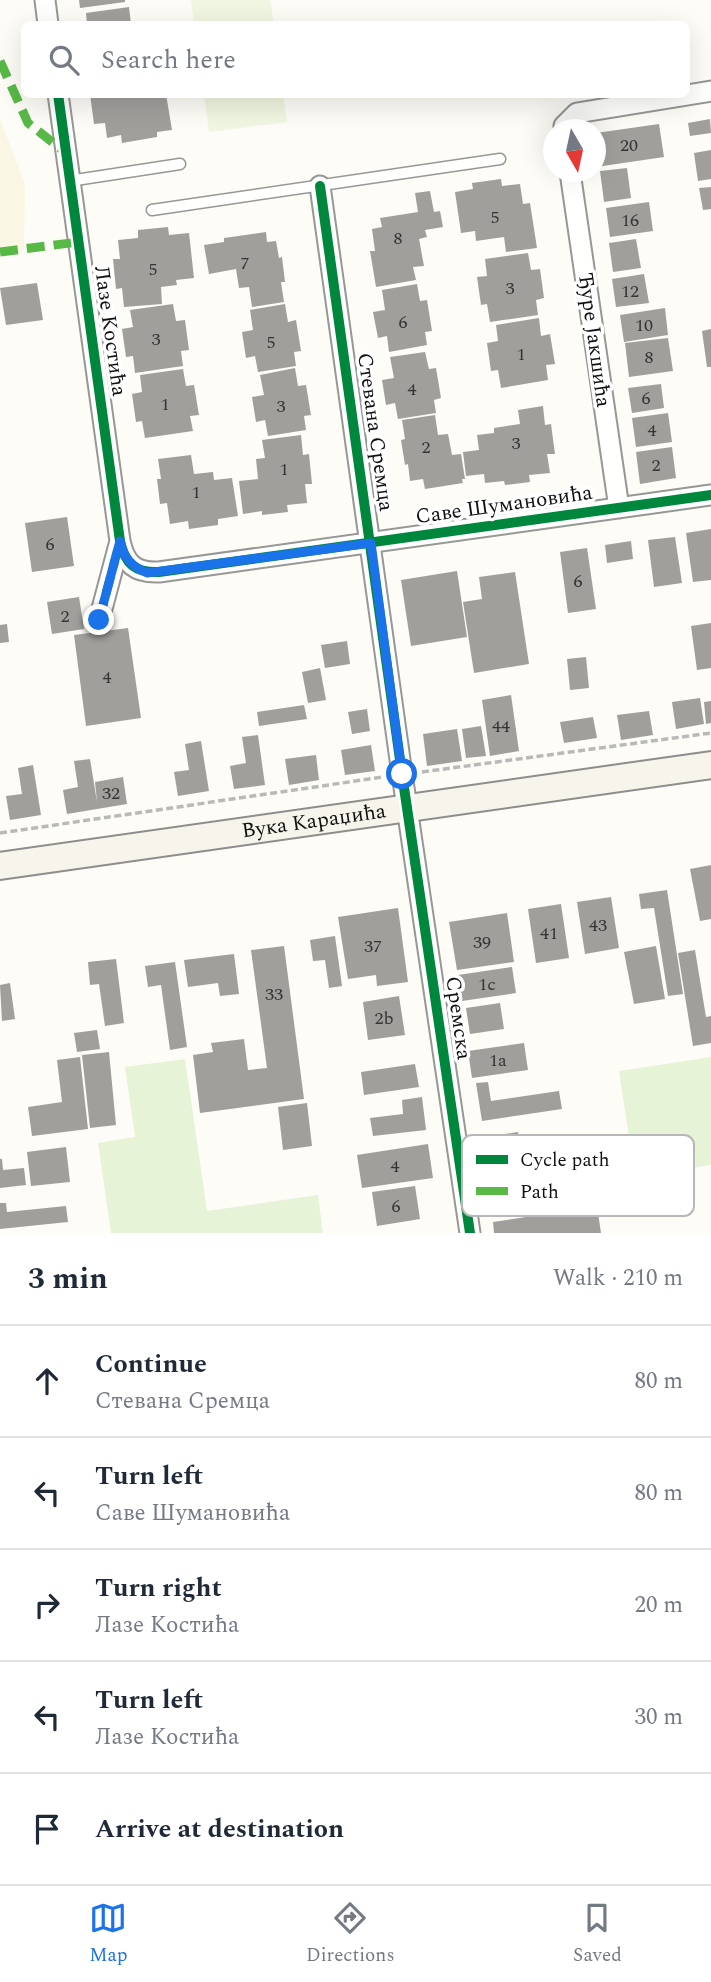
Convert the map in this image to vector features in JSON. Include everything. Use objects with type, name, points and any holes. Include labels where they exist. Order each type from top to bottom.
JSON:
[{"type":"main road","name":"Вука Караџића","points":[[0,866],[711,765]]},
{"type":"street","points":[[45,0],[48,21]]},
{"type":"street","points":[[690,94],[711,91]]},
{"type":"street","name":"Лазе Костића","points":[[59,98],[120,541],[128,562],[136,568]]},
{"type":"street","points":[[571,119],[577,113],[668,98]]},
{"type":"street","name":"Ђуре Јакшића","points":[[571,182],[619,508]]},
{"type":"street","name":"Стевана Сремца","points":[[320,186],[408,808]]},
{"type":"street","name":"Саве Шумановића","points":[[136,568],[147,573],[159,572],[711,495]]},
{"type":"street","name":"Лазе Костића","points":[[99,620],[120,541]]},
{"type":"street","name":"Сремска","points":[[408,808],[462,1178]]},
{"type":"lane","points":[[152,211],[500,159]]},
{"type":"lane","points":[[69,181],[180,164]]},
{"type":"path","points":[[0,833],[402,774],[711,733]]},
{"type":"shaded area","points":[[0,119],[25,184],[24,250],[0,254]]},
{"type":"green space","points":[[191,0],[270,0],[274,21],[194,21]]},
{"type":"green space","points":[[204,98],[283,98],[287,122],[209,132]]},
{"type":"green space","points":[[711,1057],[711,1165],[694,1168],[694,1135],[629,1135],[619,1071]]},
{"type":"green space","points":[[185,1059],[207,1211],[318,1195],[323,1233],[111,1233],[98,1143],[135,1137],[125,1067]]},
{"type":"building","points":[[79,0],[125,0],[125,2],[80,8]]},
{"type":"building","points":[[129,7],[131,21],[87,21],[86,13]]},
{"type":"building","points":[[91,98],[167,98],[172,130],[157,132],[157,137],[122,143],[121,135],[107,138],[105,123],[94,124]]},
{"type":"building","points":[[710,119],[711,133],[690,136],[688,123]]},
{"type":"building","points":[[659,124],[664,157],[606,166],[606,132]]},
{"type":"building","points":[[711,150],[711,179],[698,181],[694,153]]},
{"type":"building","points":[[627,168],[631,198],[604,202],[601,182],[606,182],[606,170]]},
{"type":"building","points":[[501,179],[502,186],[520,184],[523,204],[530,203],[537,248],[506,252],[504,237],[476,241],[475,231],[461,233],[455,192],[473,189],[472,183]]},
{"type":"building","points":[[711,187],[711,209],[703,210],[699,188]]},
{"type":"building","points":[[430,191],[434,212],[440,211],[443,227],[425,230],[427,237],[419,239],[424,266],[413,267],[416,280],[376,287],[370,251],[375,251],[372,229],[382,227],[380,218],[418,212],[415,193]]},
{"type":"building","points":[[649,202],[653,231],[610,237],[606,208]]},
{"type":"building","points":[[168,227],[169,235],[189,233],[194,278],[176,280],[177,285],[161,287],[162,304],[124,307],[122,288],[116,289],[113,259],[120,259],[118,240],[138,238],[138,230]]},
{"type":"building","points":[[266,232],[267,242],[276,241],[279,258],[282,257],[285,282],[281,282],[284,302],[252,307],[249,287],[239,288],[236,269],[209,274],[204,245],[224,242],[224,238]]},
{"type":"building","points":[[636,239],[641,268],[613,272],[609,243]]},
{"type":"building","points":[[528,253],[531,270],[540,269],[544,298],[536,300],[538,315],[490,322],[487,304],[481,305],[477,277],[487,276],[485,259]]},
{"type":"building","points":[[644,274],[649,303],[616,307],[612,279]]},
{"type":"building","points":[[37,283],[43,320],[6,325],[0,288]]},
{"type":"building","points":[[417,284],[420,301],[427,300],[432,331],[425,332],[427,345],[389,352],[387,336],[378,338],[373,312],[385,310],[382,290]]},
{"type":"building","points":[[173,304],[176,321],[185,320],[189,350],[181,351],[183,366],[135,373],[133,356],[126,357],[122,329],[133,327],[130,310]]},
{"type":"building","points":[[285,304],[288,322],[296,320],[301,351],[294,352],[296,366],[258,372],[255,356],[246,358],[242,332],[253,330],[250,310]]},
{"type":"building","points":[[665,308],[668,335],[624,342],[620,315]]},
{"type":"building","points":[[539,318],[541,336],[550,334],[555,364],[546,365],[548,380],[501,388],[498,370],[491,371],[487,343],[498,341],[496,325]]},
{"type":"building","points":[[711,329],[711,367],[707,367],[702,331]]},
{"type":"building","points":[[668,338],[673,371],[629,377],[625,343]]},
{"type":"building","points":[[425,352],[429,369],[436,368],[441,398],[434,400],[436,413],[398,419],[395,403],[386,405],[382,380],[394,378],[390,357]]},
{"type":"building","points":[[295,368],[298,386],[306,385],[311,415],[304,416],[306,430],[268,436],[265,420],[256,422],[252,397],[264,395],[260,375]]},
{"type":"building","points":[[183,369],[186,386],[194,385],[199,415],[190,416],[193,431],[145,438],[142,421],[136,422],[132,394],[142,392],[140,375]]},
{"type":"building","points":[[661,384],[664,408],[632,413],[628,388]]},
{"type":"building","points":[[543,406],[545,425],[551,424],[555,454],[547,454],[550,473],[529,475],[530,482],[505,485],[504,481],[485,483],[484,474],[466,476],[463,452],[479,450],[477,435],[494,433],[494,428],[520,424],[518,410]]},
{"type":"building","points":[[668,413],[672,442],[636,447],[632,418]]},
{"type":"building","points":[[435,415],[438,435],[448,434],[452,455],[461,454],[465,479],[462,479],[463,483],[425,489],[423,479],[410,481],[401,440],[405,439],[402,420]]},
{"type":"building","points":[[301,435],[303,455],[309,454],[312,484],[305,484],[307,503],[287,505],[288,512],[262,515],[262,511],[243,514],[239,481],[258,479],[256,459],[265,458],[262,440]]},
{"type":"building","points":[[672,447],[676,478],[640,484],[636,452]]},
{"type":"building","points":[[191,455],[194,474],[213,472],[214,480],[232,478],[238,516],[218,519],[218,525],[189,529],[188,521],[170,524],[167,503],[160,504],[157,479],[161,479],[158,459]]},
{"type":"building","points":[[67,517],[74,566],[32,572],[25,523]]},
{"type":"building","points":[[711,529],[711,580],[693,582],[686,533]]},
{"type":"building","points":[[675,537],[682,583],[654,587],[648,540]]},
{"type":"building","points":[[631,541],[633,559],[607,563],[605,545]]},
{"type":"building","points":[[587,548],[596,609],[568,613],[560,552]]},
{"type":"building","points":[[457,571],[467,637],[411,646],[401,580]]},
{"type":"building","points":[[515,572],[529,664],[474,673],[463,602],[482,599],[479,577]]},
{"type":"building","points":[[79,597],[84,629],[52,634],[47,602]]},
{"type":"building","points":[[711,623],[711,668],[697,670],[691,626]]},
{"type":"building","points":[[7,624],[9,642],[0,643],[0,625]]},
{"type":"building","points":[[128,628],[141,718],[86,726],[74,635]]},
{"type":"building","points":[[347,641],[350,664],[325,668],[321,645]]},
{"type":"building","points":[[586,657],[589,688],[570,690],[567,659]]},
{"type":"building","points":[[320,668],[326,700],[308,703],[302,672]]},
{"type":"building","points":[[511,695],[519,751],[490,756],[482,700]]},
{"type":"building","points":[[700,698],[704,724],[676,729],[672,702]]},
{"type":"building","points":[[711,701],[711,723],[706,724],[704,702]]},
{"type":"building","points":[[304,705],[307,719],[259,726],[257,712]]},
{"type":"building","points":[[367,709],[370,731],[352,734],[348,712]]},
{"type":"building","points":[[649,711],[653,735],[621,740],[617,715]]},
{"type":"building","points":[[593,717],[597,738],[564,743],[560,722]]},
{"type":"building","points":[[481,726],[486,756],[466,758],[462,729]]},
{"type":"building","points":[[457,729],[462,761],[427,766],[423,734]]},
{"type":"building","points":[[258,735],[265,785],[234,789],[230,766],[246,763],[242,737]]},
{"type":"building","points":[[201,741],[209,791],[178,796],[174,772],[189,770],[185,744]]},
{"type":"building","points":[[371,745],[375,771],[345,775],[341,750]]},
{"type":"building","points":[[316,755],[319,780],[289,785],[285,759]]},
{"type":"building","points":[[90,759],[97,802],[95,782],[123,777],[127,804],[67,814],[63,790],[78,787],[74,761]]},
{"type":"building","points":[[33,765],[41,815],[10,820],[6,796],[22,794],[18,768]]},
{"type":"building","points":[[711,865],[711,919],[700,921],[690,869]]},
{"type":"building","points":[[667,890],[683,994],[668,996],[654,908],[641,909],[639,894]]},
{"type":"building","points":[[611,897],[619,948],[585,954],[577,902]]},
{"type":"building","points":[[561,904],[569,958],[536,963],[528,909]]},
{"type":"building","points":[[398,908],[408,982],[377,986],[376,975],[348,979],[338,917]]},
{"type":"building","points":[[507,913],[514,962],[457,970],[449,922]]},
{"type":"building","points":[[335,936],[342,986],[329,988],[325,960],[313,961],[310,940]]},
{"type":"building","points":[[284,946],[304,1099],[200,1113],[193,1055],[213,1052],[211,1043],[244,1039],[248,1070],[267,1068],[251,950]]},
{"type":"building","points":[[656,946],[665,999],[634,1004],[624,952]]},
{"type":"building","points":[[695,950],[706,1017],[711,1016],[711,1043],[693,1046],[678,953]]},
{"type":"building","points":[[234,954],[239,994],[220,996],[218,983],[188,987],[184,960]]},
{"type":"building","points":[[116,959],[124,1023],[105,1026],[99,984],[90,985],[88,962]]},
{"type":"building","points":[[175,962],[187,1047],[170,1050],[161,985],[148,987],[145,966]]},
{"type":"building","points":[[512,967],[516,993],[462,1001],[458,975]]},
{"type":"building","points":[[10,983],[15,1019],[2,1021],[0,985]]},
{"type":"building","points":[[399,996],[405,1035],[368,1040],[363,1002]]},
{"type":"building","points":[[500,1003],[504,1029],[470,1034],[466,1008]]},
{"type":"building","points":[[97,1030],[100,1049],[77,1052],[74,1033]]},
{"type":"building","points":[[524,1043],[528,1070],[472,1078],[468,1051]]},
{"type":"building","points":[[109,1052],[116,1125],[90,1128],[82,1055]]},
{"type":"building","points":[[80,1057],[88,1129],[32,1136],[28,1107],[62,1102],[57,1060]]},
{"type":"building","points":[[415,1064],[419,1087],[364,1095],[361,1072]]},
{"type":"building","points":[[488,1082],[491,1101],[559,1091],[562,1109],[482,1121],[476,1083]]},
{"type":"building","points":[[422,1097],[426,1130],[373,1136],[370,1118],[403,1114],[402,1100]]},
{"type":"building","points":[[307,1103],[312,1146],[283,1150],[278,1107]]},
{"type":"building","points":[[518,1132],[518,1135],[497,1135]]},
{"type":"building","points":[[428,1144],[433,1178],[362,1188],[357,1155]]},
{"type":"building","points":[[66,1147],[70,1182],[31,1186],[27,1152]]},
{"type":"building","points":[[0,1159],[3,1170],[24,1168],[26,1185],[0,1188]]},
{"type":"building","points":[[415,1186],[420,1219],[377,1226],[372,1192]]},
{"type":"building","points":[[0,1203],[6,1203],[7,1212],[66,1206],[68,1222],[0,1229]]},
{"type":"building","points":[[532,1216],[598,1216],[601,1233],[494,1233],[493,1222]]},
{"type":"marked path","points":[[0,61],[28,123],[65,152]]},
{"type":"marked path","points":[[0,252],[78,242]]},
{"type":"marked path","points":[[99,620],[119,545]]},
{"type":"cycle path","points":[[59,98],[120,541],[132,566],[143,571],[159,572],[711,495]]},
{"type":"cycle path","points":[[320,186],[462,1179]]},
{"type":"cycle path","points":[[467,1216],[470,1233]]},
{"type":"route","points":[[99,620],[120,541],[128,562],[147,573],[371,543],[402,774]]}]
